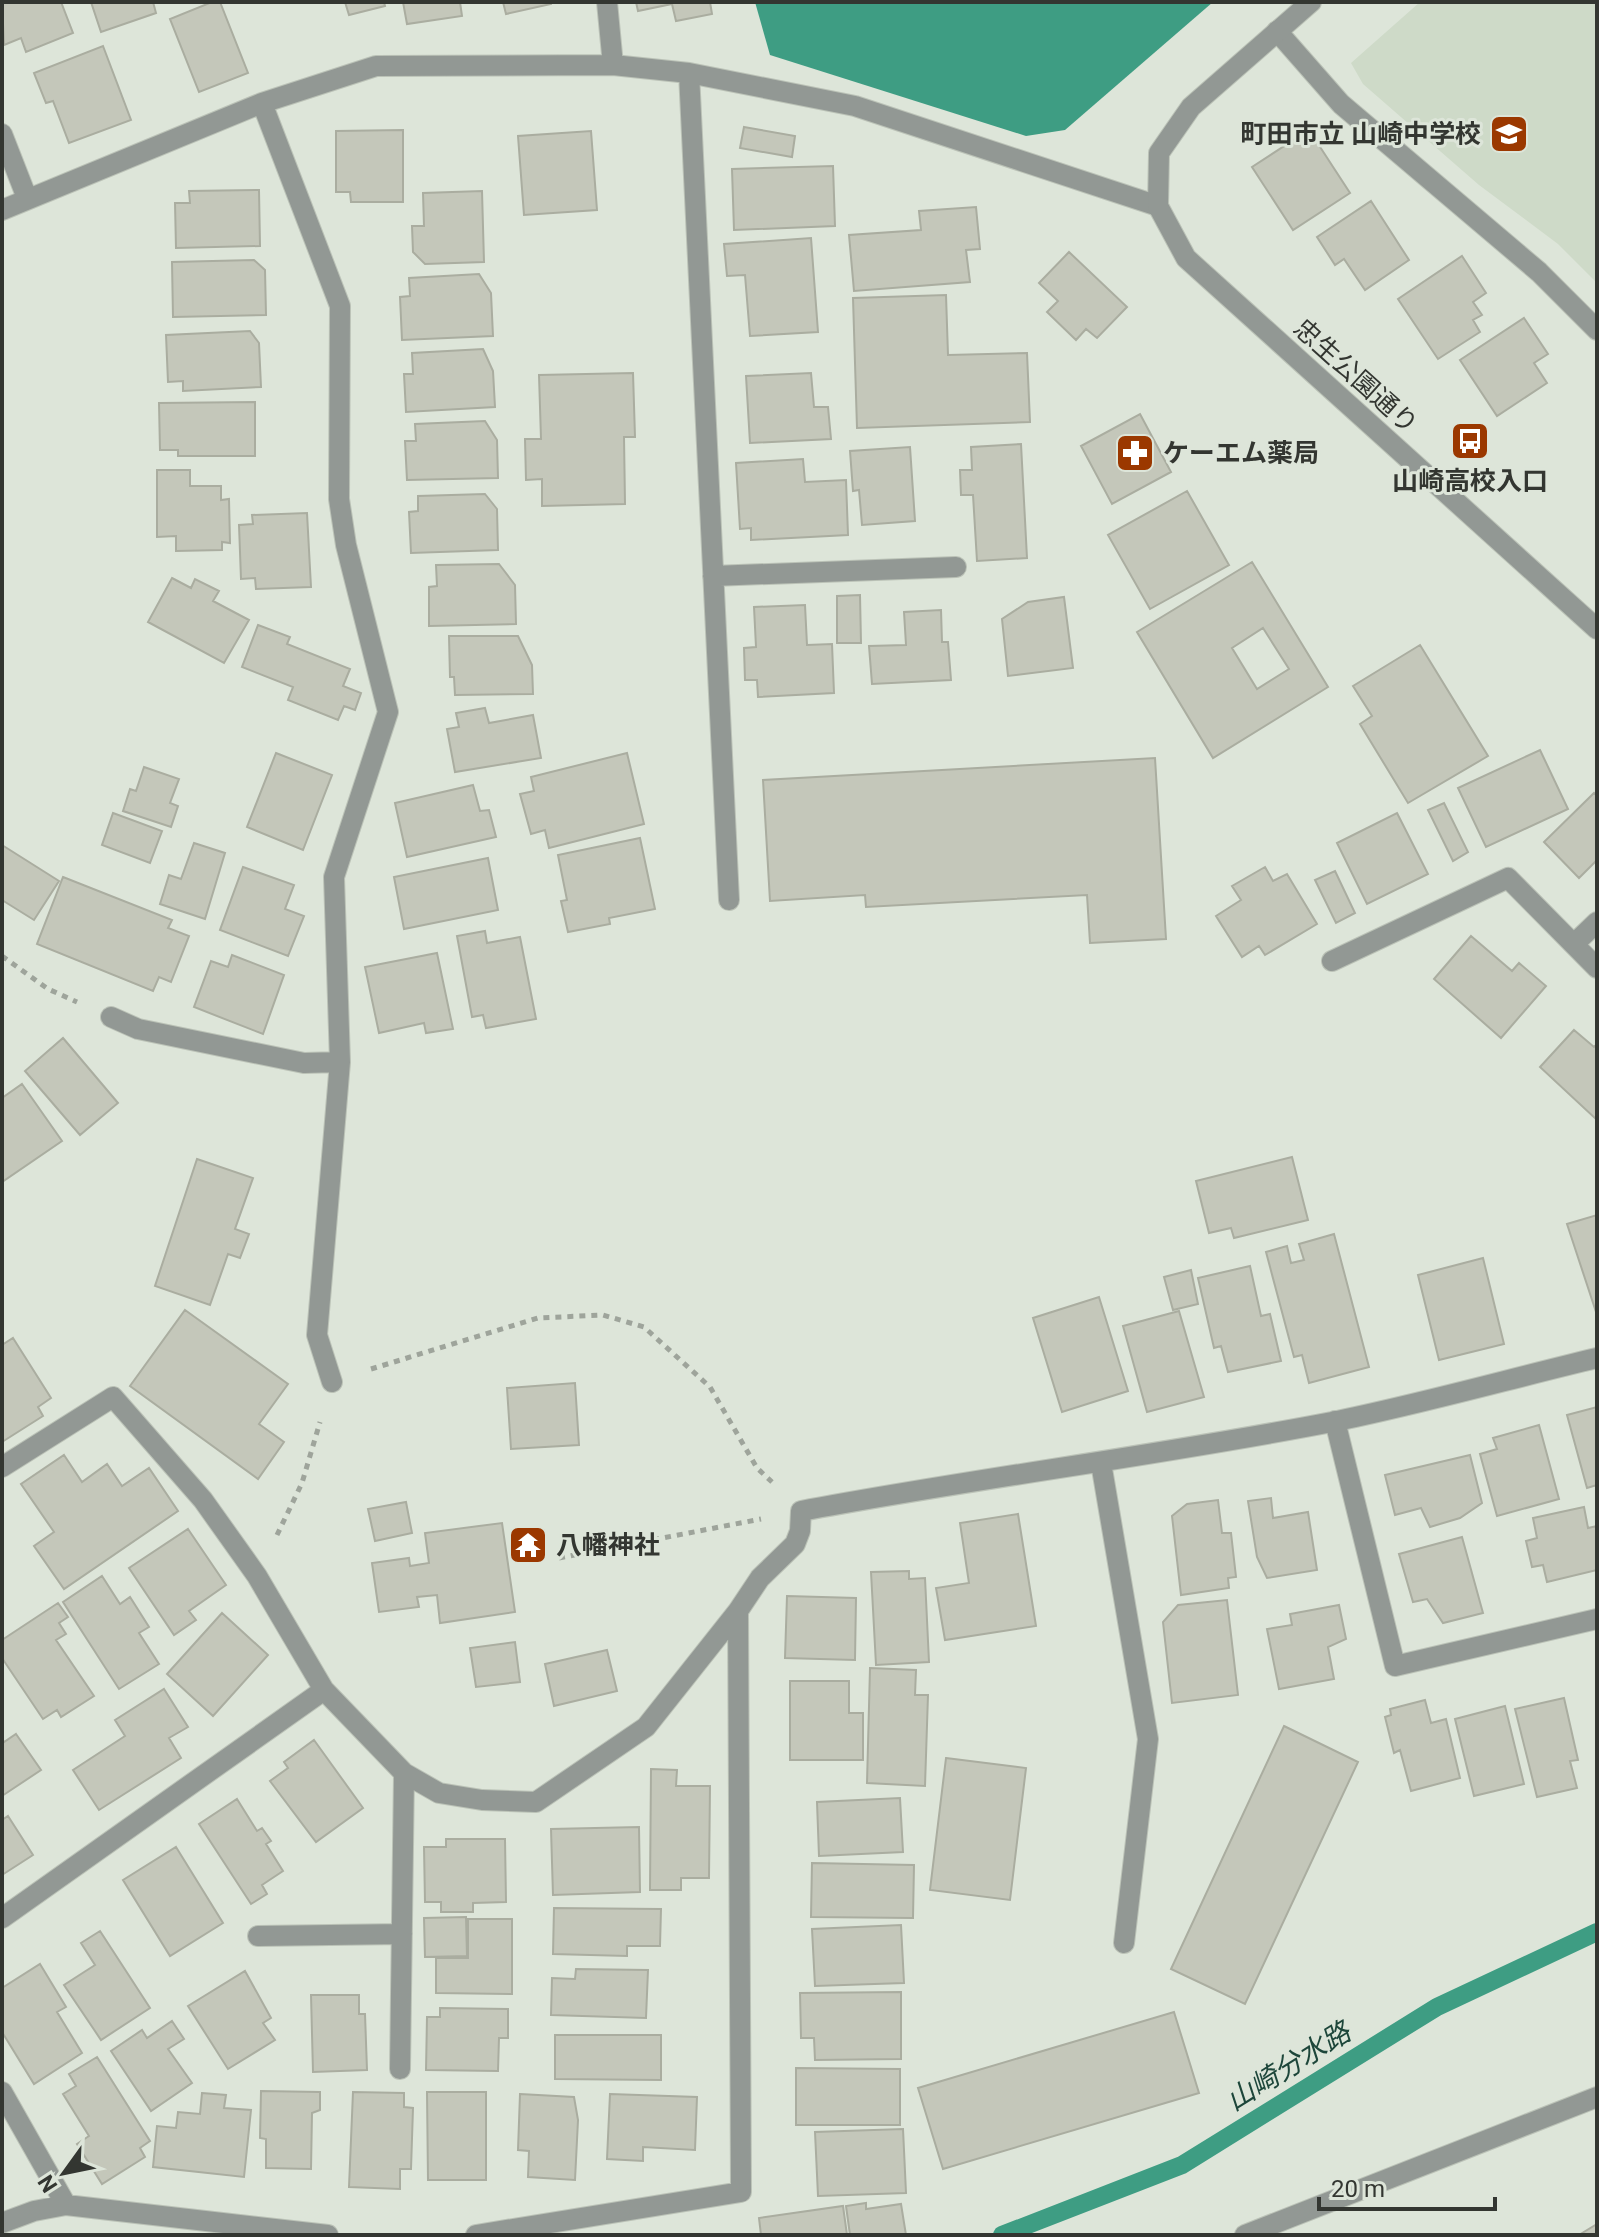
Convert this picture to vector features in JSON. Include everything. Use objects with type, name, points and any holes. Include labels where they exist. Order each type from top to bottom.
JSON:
[{"type":"street","points":[[607,2],[613,65]]},
{"type":"street","points":[[2,210],[262,103],[376,66],[613,65],[689,73],[855,106],[1158,206],[1159,153],[1191,107],[1311,2]]},
{"type":"street","points":[[1277,31],[1341,104],[1539,272],[1597,330]]},
{"type":"street","points":[[689,73],[729,900]]},
{"type":"street","points":[[262,103],[340,306],[339,499],[346,545],[388,712],[334,877],[340,1062],[317,1335],[332,1382]]},
{"type":"street","points":[[2,134],[27,198]]},
{"type":"street","name":"忠生公園通り","points":[[1158,206],[1186,258],[1597,629]]},
{"type":"street","points":[[713,576],[956,567]]},
{"type":"street","points":[[1332,961],[1508,878],[1597,968]]},
{"type":"street","points":[[1574,944],[1597,922]]},
{"type":"street","points":[[111,1017],[138,1029],[304,1063],[340,1062]]},
{"type":"street","points":[[2,1467],[113,1397],[203,1500],[257,1576],[324,1690],[404,1773],[439,1793],[482,1800],[536,1802],[646,1727],[738,1611],[760,1578],[795,1544],[800,1531],[801,1511],[1101,1463],[1335,1421],[1597,1358]]},
{"type":"street","points":[[1335,1421],[1395,1666],[1597,1619]]},
{"type":"street","points":[[1101,1463],[1148,1739],[1124,1943]]},
{"type":"street","points":[[476,2235],[741,2192],[738,1611]]},
{"type":"street","points":[[2,1918],[324,1690]]},
{"type":"street","points":[[400,2069],[404,1773]]},
{"type":"street","points":[[258,1936],[402,1934]]},
{"type":"street","points":[[2,2092],[66,2205]]},
{"type":"street","points":[[1245,2235],[1597,2097]]},
{"type":"street","points":[[2,2223],[34,2211],[66,2205],[328,2235]]},
{"type":"path","points":[[2,956],[48,989],[111,1017]]},
{"type":"path","points":[[257,1576],[302,1483],[332,1382],[538,1318],[603,1315],[644,1327],[710,1387],[757,1468],[801,1511]]},
{"type":"path","points":[[559,1558],[801,1511]]},
{"type":"shaded area","points":[[755,2],[1213,2],[1065,130],[1026,136],[770,55]]},
{"type":"shaded area","name":"町田市立 山崎中学校","points":[[1420,2],[1597,2],[1597,283],[1558,244],[1479,185],[1363,84],[1351,63]]},
{"type":"building","points":[[2,2],[61,2],[73,33],[26,52],[21,38],[4,45]]},
{"type":"building","points":[[91,2],[153,2],[156,13],[101,32]]},
{"type":"building","points":[[212,2],[220,2],[248,73],[199,92],[170,19]]},
{"type":"building","points":[[345,2],[384,2],[385,6],[349,15]]},
{"type":"building","points":[[403,2],[460,2],[462,16],[407,24]]},
{"type":"building","points":[[503,2],[551,2],[551,4],[506,14]]},
{"type":"building","points":[[636,2],[710,2],[712,14],[676,21],[672,4],[638,11]]},
{"type":"building","points":[[103,46],[131,120],[69,143],[53,101],[46,103],[34,73]]},
{"type":"building","points":[[744,127],[795,136],[792,157],[740,148]]},
{"type":"building","points":[[403,130],[403,202],[351,202],[350,192],[336,192],[336,131]]},
{"type":"building","points":[[1309,130],[1350,193],[1293,230],[1252,167]]},
{"type":"building","points":[[591,131],[597,210],[524,215],[518,136]]},
{"type":"building","points":[[833,166],[835,226],[734,230],[732,169]]},
{"type":"building","points":[[259,190],[260,246],[176,248],[175,203],[190,203],[189,191]]},
{"type":"building","points":[[482,191],[484,262],[425,264],[413,252],[412,226],[424,226],[423,193]]},
{"type":"building","points":[[1371,201],[1409,260],[1365,290],[1344,259],[1335,265],[1317,237]]},
{"type":"building","points":[[976,207],[980,249],[966,250],[970,282],[854,291],[849,235],[921,230],[919,211]]},
{"type":"building","points":[[811,238],[818,332],[750,336],[745,275],[727,276],[724,244]]},
{"type":"building","points":[[1069,252],[1127,307],[1097,338],[1086,329],[1076,340],[1047,312],[1058,301],[1039,283]]},
{"type":"building","points":[[1462,256],[1486,293],[1473,302],[1482,315],[1473,320],[1480,332],[1438,359],[1398,299]]},
{"type":"building","points":[[254,260],[265,270],[266,315],[173,317],[172,262]]},
{"type":"building","points":[[479,274],[491,293],[493,336],[402,340],[400,297],[410,296],[409,278]]},
{"type":"building","points":[[946,295],[948,355],[1027,353],[1030,422],[857,428],[853,298]]},
{"type":"building","points":[[1524,318],[1548,354],[1534,363],[1547,383],[1497,416],[1460,360]]},
{"type":"building","points":[[250,331],[259,343],[261,387],[183,391],[183,381],[168,382],[166,335]]},
{"type":"building","points":[[483,349],[493,371],[495,407],[406,412],[404,374],[413,374],[412,353]]},
{"type":"building","points":[[633,373],[635,437],[624,437],[625,504],[542,506],[542,479],[526,480],[525,439],[541,439],[539,375]]},
{"type":"building","points":[[811,373],[814,407],[828,407],[831,439],[750,443],[746,376]]},
{"type":"building","points":[[255,402],[255,456],[178,456],[178,450],[160,450],[159,403]]},
{"type":"building","points":[[1140,414],[1171,472],[1112,504],[1081,446]]},
{"type":"building","points":[[485,421],[497,440],[498,478],[407,480],[405,441],[416,441],[415,424]]},
{"type":"building","points":[[1021,444],[1027,558],[977,561],[973,495],[961,495],[960,470],[972,470],[971,447]]},
{"type":"building","points":[[910,447],[915,521],[862,525],[859,490],[853,491],[850,451]]},
{"type":"building","points":[[803,459],[805,482],[846,480],[848,535],[751,540],[751,528],[740,529],[736,463]]},
{"type":"building","points":[[157,470],[190,470],[190,486],[221,486],[221,500],[229,499],[230,543],[222,542],[222,550],[176,551],[176,536],[157,537]]},
{"type":"building","points":[[1187,491],[1229,565],[1150,609],[1108,535]]},
{"type":"building","points":[[485,494],[497,509],[498,550],[411,553],[409,512],[418,511],[418,496]]},
{"type":"building","points":[[307,513],[311,587],[256,589],[255,578],[241,579],[239,525],[253,524],[252,515]]},
{"type":"building","points":[[1252,562],[1328,687],[1213,758],[1137,632]],"holes":[[[1263,628],[1289,669],[1257,689],[1232,648]]]},
{"type":"building","points":[[499,564],[515,585],[516,624],[429,626],[429,587],[437,586],[436,565]]},
{"type":"building","points":[[172,578],[191,588],[195,579],[219,591],[213,601],[249,620],[224,663],[148,622]]},
{"type":"building","points":[[860,595],[861,643],[837,643],[837,596]]},
{"type":"building","points":[[1064,597],[1073,668],[1008,676],[1002,619],[1028,602]]},
{"type":"building","points":[[805,605],[807,645],[832,644],[834,693],[758,697],[757,680],[745,680],[744,648],[756,647],[754,607]]},
{"type":"building","points":[[941,610],[942,642],[948,642],[951,680],[872,684],[869,646],[906,645],[904,612]]},
{"type":"building","points":[[258,625],[290,637],[287,644],[350,669],[343,686],[361,693],[355,710],[344,706],[338,720],[288,700],[293,687],[242,667]]},
{"type":"building","points":[[449,636],[518,636],[532,665],[533,694],[455,695],[454,677],[450,677]]},
{"type":"building","points":[[1420,645],[1488,756],[1408,803],[1360,724],[1372,716],[1353,686]]},
{"type":"building","points":[[485,708],[489,723],[533,715],[541,758],[455,772],[447,729],[459,727],[456,713]]},
{"type":"building","points":[[1540,750],[1568,809],[1486,847],[1458,788]]},
{"type":"building","points":[[276,753],[332,775],[303,850],[247,827]]},
{"type":"building","points":[[627,753],[644,824],[549,848],[545,830],[531,834],[520,794],[534,791],[531,777]]},
{"type":"building","points":[[1155,758],[1166,939],[1090,943],[1087,895],[866,907],[865,895],[770,901],[763,780]]},
{"type":"building","points":[[144,767],[179,779],[170,803],[178,806],[171,827],[123,811],[130,789],[136,791]]},
{"type":"building","points":[[473,785],[480,811],[489,810],[496,837],[407,857],[395,803]]},
{"type":"building","points":[[1594,793],[1597,796],[1597,860],[1579,878],[1544,842]]},
{"type":"building","points":[[1444,803],[1468,852],[1453,861],[1428,810]]},
{"type":"building","points":[[113,813],[162,831],[150,863],[102,845]]},
{"type":"building","points":[[1397,813],[1428,874],[1367,904],[1337,843]]},
{"type":"building","points":[[640,838],[655,909],[609,918],[610,924],[568,932],[561,901],[567,900],[558,855]]},
{"type":"building","points":[[194,843],[225,853],[205,919],[160,904],[169,875],[181,879]]},
{"type":"building","points":[[2,845],[59,881],[34,920],[2,900]]},
{"type":"building","points":[[488,858],[498,910],[404,929],[394,877]]},
{"type":"building","points":[[243,867],[294,885],[285,909],[304,916],[288,956],[220,930]]},
{"type":"building","points":[[1265,867],[1273,881],[1287,874],[1317,924],[1265,955],[1259,946],[1242,957],[1216,916],[1241,900],[1232,886]]},
{"type":"building","points":[[1335,871],[1355,913],[1336,923],[1315,880]]},
{"type":"building","points":[[63,877],[172,920],[168,928],[189,936],[171,982],[159,977],[153,991],[37,944]]},
{"type":"building","points":[[485,931],[487,943],[520,937],[536,1019],[486,1028],[483,1015],[472,1017],[457,936]]},
{"type":"building","points":[[1471,936],[1512,971],[1519,963],[1546,986],[1501,1038],[1434,979]]},
{"type":"building","points":[[437,953],[453,1029],[426,1033],[424,1023],[379,1033],[365,967]]},
{"type":"building","points":[[232,955],[284,975],[263,1034],[194,1007],[211,961],[228,967]]},
{"type":"building","points":[[1574,1030],[1594,1047],[1597,1044],[1597,1120],[1540,1067]]},
{"type":"building","points":[[63,1038],[118,1103],[80,1135],[25,1071]]},
{"type":"building","points":[[22,1084],[62,1141],[2,1182],[2,1098]]},
{"type":"building","points":[[1292,1157],[1308,1220],[1234,1238],[1231,1228],[1209,1233],[1196,1181]]},
{"type":"building","points":[[197,1159],[253,1178],[235,1229],[249,1234],[240,1258],[228,1254],[210,1305],[155,1286]]},
{"type":"building","points":[[1597,1215],[1597,1311],[1596,1312],[1567,1224]]},
{"type":"building","points":[[1334,1234],[1369,1367],[1309,1383],[1302,1355],[1294,1357],[1266,1252],[1287,1246],[1291,1263],[1304,1260],[1299,1244]]},
{"type":"building","points":[[1483,1258],[1504,1344],[1439,1360],[1418,1275]]},
{"type":"building","points":[[1250,1266],[1261,1316],[1270,1314],[1281,1361],[1228,1372],[1221,1346],[1214,1348],[1198,1278]]},
{"type":"building","points":[[1191,1270],[1198,1304],[1173,1310],[1164,1277]]},
{"type":"building","points":[[1099,1297],[1128,1391],[1062,1412],[1033,1318]]},
{"type":"building","points":[[185,1310],[288,1384],[259,1424],[284,1442],[258,1479],[130,1386]]},
{"type":"building","points":[[1179,1311],[1204,1397],[1147,1412],[1123,1326]]},
{"type":"building","points":[[13,1338],[51,1398],[38,1407],[43,1416],[2,1442],[2,1345]]},
{"type":"building","points":[[575,1383],[579,1445],[511,1449],[507,1388]]},
{"type":"building","points":[[1597,1407],[1597,1485],[1587,1488],[1567,1415]]},
{"type":"building","points":[[1539,1425],[1559,1499],[1497,1516],[1480,1454],[1497,1449],[1493,1438]]},
{"type":"building","points":[[64,1455],[82,1482],[107,1464],[122,1486],[149,1468],[178,1511],[64,1589],[34,1546],[54,1532],[21,1484]]},
{"type":"building","points":[[1470,1455],[1482,1503],[1460,1518],[1430,1527],[1421,1508],[1395,1515],[1385,1475]]},
{"type":"building","points":[[1271,1498],[1273,1518],[1308,1512],[1317,1570],[1267,1578],[1257,1557],[1248,1501]]},
{"type":"building","points":[[1218,1500],[1222,1533],[1231,1533],[1236,1577],[1228,1578],[1229,1588],[1181,1595],[1172,1516],[1187,1504]]},
{"type":"building","points":[[406,1502],[412,1533],[375,1541],[368,1509]]},
{"type":"building","points":[[1584,1507],[1588,1528],[1597,1526],[1597,1570],[1547,1582],[1543,1565],[1532,1567],[1526,1541],[1537,1538],[1533,1518]]},
{"type":"building","points":[[1018,1514],[1036,1626],[945,1640],[936,1588],[969,1583],[960,1523]]},
{"type":"building","points":[[502,1523],[515,1612],[440,1623],[437,1595],[417,1597],[419,1607],[379,1612],[372,1563],[409,1558],[410,1566],[429,1563],[425,1533]]},
{"type":"building","points":[[188,1529],[226,1585],[189,1611],[196,1620],[174,1635],[129,1568]]},
{"type":"building","points":[[1462,1537],[1483,1613],[1443,1623],[1427,1599],[1413,1602],[1399,1554]]},
{"type":"building","points":[[909,1571],[909,1579],[925,1578],[929,1662],[876,1665],[871,1572]]},
{"type":"building","points":[[102,1576],[120,1604],[130,1597],[149,1627],[139,1633],[159,1664],[119,1689],[63,1602]]},
{"type":"building","points":[[787,1596],[856,1598],[855,1660],[785,1658]]},
{"type":"building","points":[[1227,1600],[1238,1695],[1172,1703],[1163,1622],[1178,1605]]},
{"type":"building","points":[[58,1603],[68,1617],[59,1623],[66,1634],[56,1640],[94,1696],[61,1717],[57,1710],[43,1719],[2,1658],[2,1640]]},
{"type":"building","points":[[1339,1605],[1346,1639],[1328,1647],[1334,1679],[1279,1689],[1267,1629],[1292,1625],[1290,1614]]},
{"type":"building","points":[[222,1613],[268,1655],[213,1716],[167,1674]]},
{"type":"building","points":[[515,1642],[520,1682],[476,1687],[470,1648]]},
{"type":"building","points":[[607,1650],[617,1691],[554,1706],[545,1664]]},
{"type":"building","points":[[870,1668],[916,1670],[915,1695],[928,1695],[925,1786],[867,1783]]},
{"type":"building","points":[[790,1681],[849,1681],[849,1713],[863,1713],[863,1760],[790,1760]]},
{"type":"building","points":[[164,1689],[188,1727],[169,1738],[181,1758],[99,1810],[73,1770],[125,1736],[115,1720]]},
{"type":"building","points":[[1564,1698],[1578,1760],[1570,1761],[1577,1788],[1537,1797],[1515,1709]]},
{"type":"building","points":[[1425,1700],[1431,1723],[1446,1719],[1460,1778],[1411,1791],[1400,1750],[1394,1753],[1385,1717],[1391,1715],[1390,1709]]},
{"type":"building","points":[[1505,1706],[1524,1784],[1474,1796],[1455,1719]]},
{"type":"building","points":[[1284,1726],[1358,1762],[1245,2004],[1171,1969]]},
{"type":"building","points":[[16,1734],[41,1770],[2,1796],[2,1739],[4,1742]]},
{"type":"building","points":[[314,1740],[363,1808],[316,1842],[270,1781],[288,1768],[284,1762]]},
{"type":"building","points":[[946,1758],[1026,1768],[1010,1900],[930,1890]]},
{"type":"building","points":[[651,1769],[677,1770],[676,1786],[710,1786],[709,1878],[681,1878],[681,1890],[650,1890]]},
{"type":"building","points":[[900,1798],[903,1852],[819,1856],[817,1802]]},
{"type":"building","points":[[237,1799],[257,1831],[262,1828],[271,1841],[266,1844],[283,1871],[262,1885],[267,1894],[251,1904],[199,1824]]},
{"type":"building","points":[[8,1816],[33,1855],[2,1875],[2,1820]]},
{"type":"building","points":[[639,1827],[640,1892],[553,1895],[551,1829]]},
{"type":"building","points":[[446,1839],[505,1839],[506,1902],[473,1903],[473,1912],[441,1912],[441,1902],[425,1902],[424,1847],[446,1847]]},
{"type":"building","points":[[176,1847],[223,1923],[170,1956],[123,1880]]},
{"type":"building","points":[[812,1863],[914,1865],[913,1918],[811,1917]]},
{"type":"building","points":[[554,1908],[661,1909],[660,1946],[627,1946],[627,1956],[553,1954]]},
{"type":"building","points":[[466,1917],[467,1956],[425,1957],[424,1918]]},
{"type":"building","points":[[468,1919],[512,1919],[512,1994],[436,1993],[436,1958],[468,1958]]},
{"type":"building","points":[[901,1925],[904,1983],[815,1986],[812,1929]]},
{"type":"building","points":[[100,1931],[150,2008],[101,2040],[64,1985],[95,1965],[81,1943]]},
{"type":"building","points":[[40,1964],[66,2007],[57,2012],[82,2053],[34,2084],[2,2032],[2,1988]]},
{"type":"building","points":[[576,1969],[648,1970],[646,2018],[551,2015],[552,1978],[575,1979]]},
{"type":"building","points":[[245,1971],[271,2018],[263,2023],[275,2040],[228,2069],[188,2006]]},
{"type":"building","points":[[901,1992],[901,2059],[815,2060],[814,2038],[801,2038],[800,1993]]},
{"type":"building","points":[[311,1995],[359,1995],[359,2014],[365,2014],[367,2070],[313,2072]]},
{"type":"building","points":[[440,2008],[508,2009],[508,2038],[499,2038],[498,2071],[426,2070],[427,2017],[440,2017]]},
{"type":"building","points":[[1174,2012],[1199,2093],[943,2169],[918,2088]]},
{"type":"building","points":[[172,2021],[184,2039],[168,2049],[192,2083],[151,2111],[111,2051],[142,2030],[147,2038]]},
{"type":"building","points":[[555,2035],[661,2035],[661,2080],[555,2079]]},
{"type":"building","points":[[97,2057],[150,2141],[140,2148],[145,2157],[102,2184],[77,2144],[89,2136],[63,2094],[76,2086],[69,2074]]},
{"type":"building","points":[[796,2068],[900,2069],[900,2125],[796,2125]]},
{"type":"building","points":[[261,2091],[320,2092],[320,2110],[312,2113],[311,2169],[266,2168],[266,2139],[260,2138]]},
{"type":"building","points":[[353,2092],[404,2093],[404,2107],[413,2108],[411,2169],[400,2169],[400,2189],[349,2187]]},
{"type":"building","points":[[427,2092],[486,2092],[486,2180],[428,2180]]},
{"type":"building","points":[[202,2093],[226,2095],[224,2108],[251,2110],[244,2177],[153,2167],[157,2126],[176,2128],[178,2112],[200,2114]]},
{"type":"building","points":[[520,2094],[574,2097],[578,2120],[575,2180],[528,2177],[529,2151],[518,2150]]},
{"type":"building","points":[[610,2094],[697,2097],[695,2150],[643,2147],[643,2161],[607,2159]]},
{"type":"building","points":[[903,2129],[906,2193],[818,2196],[815,2132]]},
{"type":"building","points":[[866,2203],[866,2209],[901,2204],[906,2235],[850,2235],[846,2206]]},
{"type":"building","points":[[843,2206],[847,2235],[761,2235],[759,2218]]},
{"type":"building","points":[[1597,2224],[1597,2235],[1579,2235]]},
{"type":"waterway","name":"山崎分水路","points":[[1002,2235],[1182,2165],[1437,2007],[1597,1932]]},
{"type":"place","name":"町田市立 山崎中学校","points":[[1509,134]]},
{"type":"place","name":"山崎高校入口","points":[[1470,441]]},
{"type":"place","name":"ケーエム薬局","points":[[1135,453]]},
{"type":"place","name":"八幡神社","points":[[528,1545]]}]
